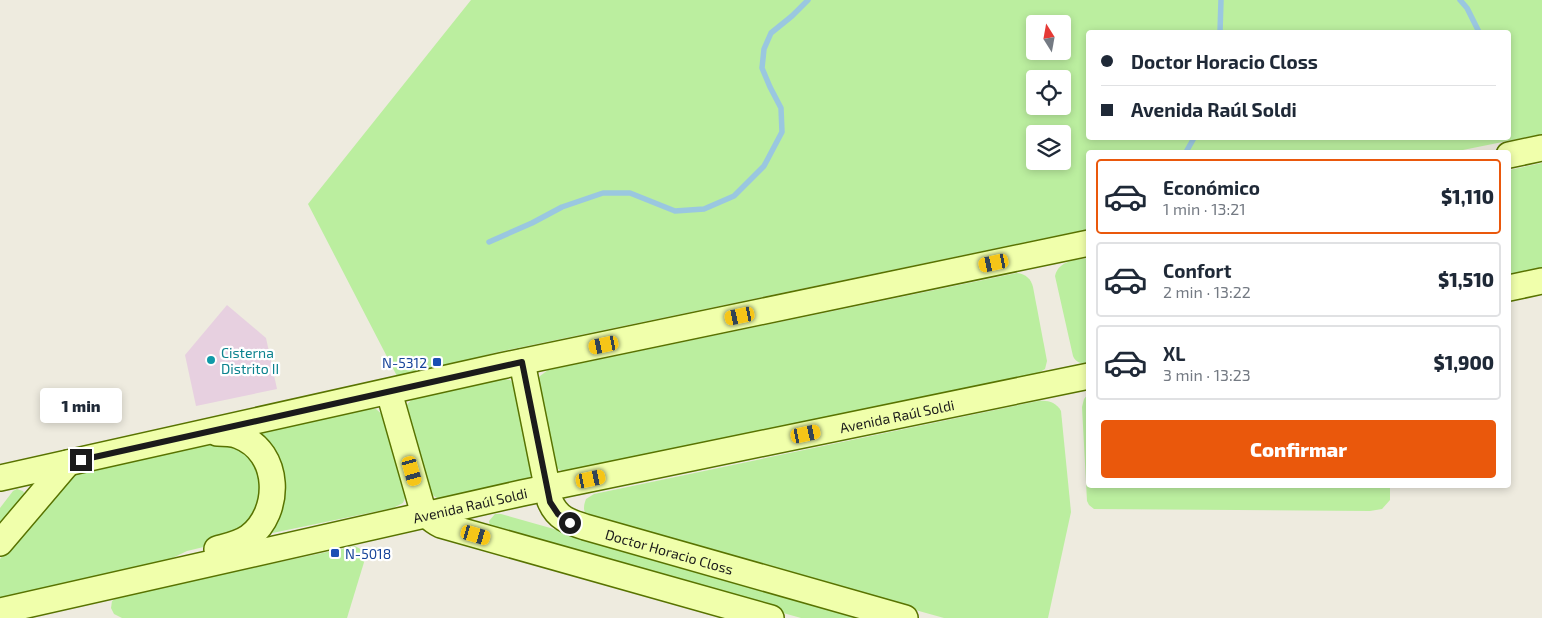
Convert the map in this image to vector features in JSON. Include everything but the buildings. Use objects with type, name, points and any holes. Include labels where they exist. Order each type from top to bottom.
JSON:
[{"type":"main road","points":[[1511,155],[1542,148]]},
{"type":"main road","points":[[4,481],[68,463],[522,362],[1086,244]]},
{"type":"main road","points":[[1511,288],[1542,282]]},
{"type":"main road","name":"Doctor Horacio Closs","points":[[522,362],[547,488],[553,508],[563,519],[570,523],[904,618]]},
{"type":"main road","name":"Avenida Raúl Soldi","points":[[0,611],[547,488],[1086,377]]},
{"type":"main road","points":[[389,392],[421,504],[427,516],[441,525],[771,618]]},
{"type":"main road","points":[[164,574],[189,556],[245,540],[260,526],[270,506],[273,490],[271,473],[266,458],[256,447],[240,436],[233,434],[200,434]]},
{"type":"main road","points":[[0,543],[68,463]]},
{"type":"shaded area","points":[[227,305],[266,338],[277,389],[196,406],[185,355]]},
{"type":"green space","points":[[471,0],[1542,0],[1542,134],[1463,150],[1086,150],[1086,230],[498,352],[398,378],[308,204]]},
{"type":"green space","points":[[1542,163],[1542,268],[1511,275],[1511,170]]},
{"type":"green space","points":[[1086,258],[1086,363],[1078,362],[1073,356],[1055,276],[1060,267],[1074,260]]},
{"type":"green space","points":[[1017,273],[1028,277],[1033,287],[1047,361],[1045,369],[1038,373],[565,472],[556,468],[538,380],[548,370]]},
{"type":"green space","points":[[504,379],[510,380],[515,385],[532,471],[530,477],[521,482],[437,498],[431,494],[405,408],[406,406],[410,401],[418,397]]},
{"type":"green space","points":[[1086,397],[1086,482],[1082,407]]},
{"type":"green space","points":[[1038,401],[1051,402],[1061,411],[1071,512],[1048,618],[944,618],[592,520],[584,511],[586,499],[594,494]]},
{"type":"green space","points":[[366,409],[376,409],[384,416],[406,496],[403,503],[393,508],[258,536],[271,518],[250,435]]},
{"type":"green space","points":[[222,441],[256,455],[266,502],[233,540],[187,551],[158,565],[0,599],[0,559],[70,473]]},
{"type":"green space","points":[[1086,488],[1390,488],[1390,500],[1382,509],[1370,511],[1094,509],[1087,501]]},
{"type":"green space","points":[[17,489],[23,491],[25,495],[0,529],[0,508],[13,491]]},
{"type":"green space","points":[[495,514],[501,514],[868,618],[801,618],[494,531],[490,527],[489,521]]},
{"type":"green space","points":[[355,546],[362,550],[365,559],[347,618],[122,618],[114,614],[111,608],[112,601],[119,596]]},
{"type":"waterway","points":[[489,242],[562,207],[603,193],[630,193],[675,211],[704,209],[734,196],[764,166],[782,132],[781,108],[762,68],[764,49],[771,33],[808,0]]},
{"type":"waterway","points":[[1220,30],[1221,0]]},
{"type":"waterway","points":[[1460,0],[1467,8],[1478,30]]},
{"type":"waterway","points":[[1187,150],[1193,140]]},
{"type":"place","name":"Cisterna Distrito II","points":[[211,360]]},
{"type":"place","name":"N-5312","points":[[437,362]]},
{"type":"place","name":"N-5018","points":[[335,553]]},
{"type":"route","points":[[81,460],[522,362],[550,502],[558,514],[570,523]]}]
